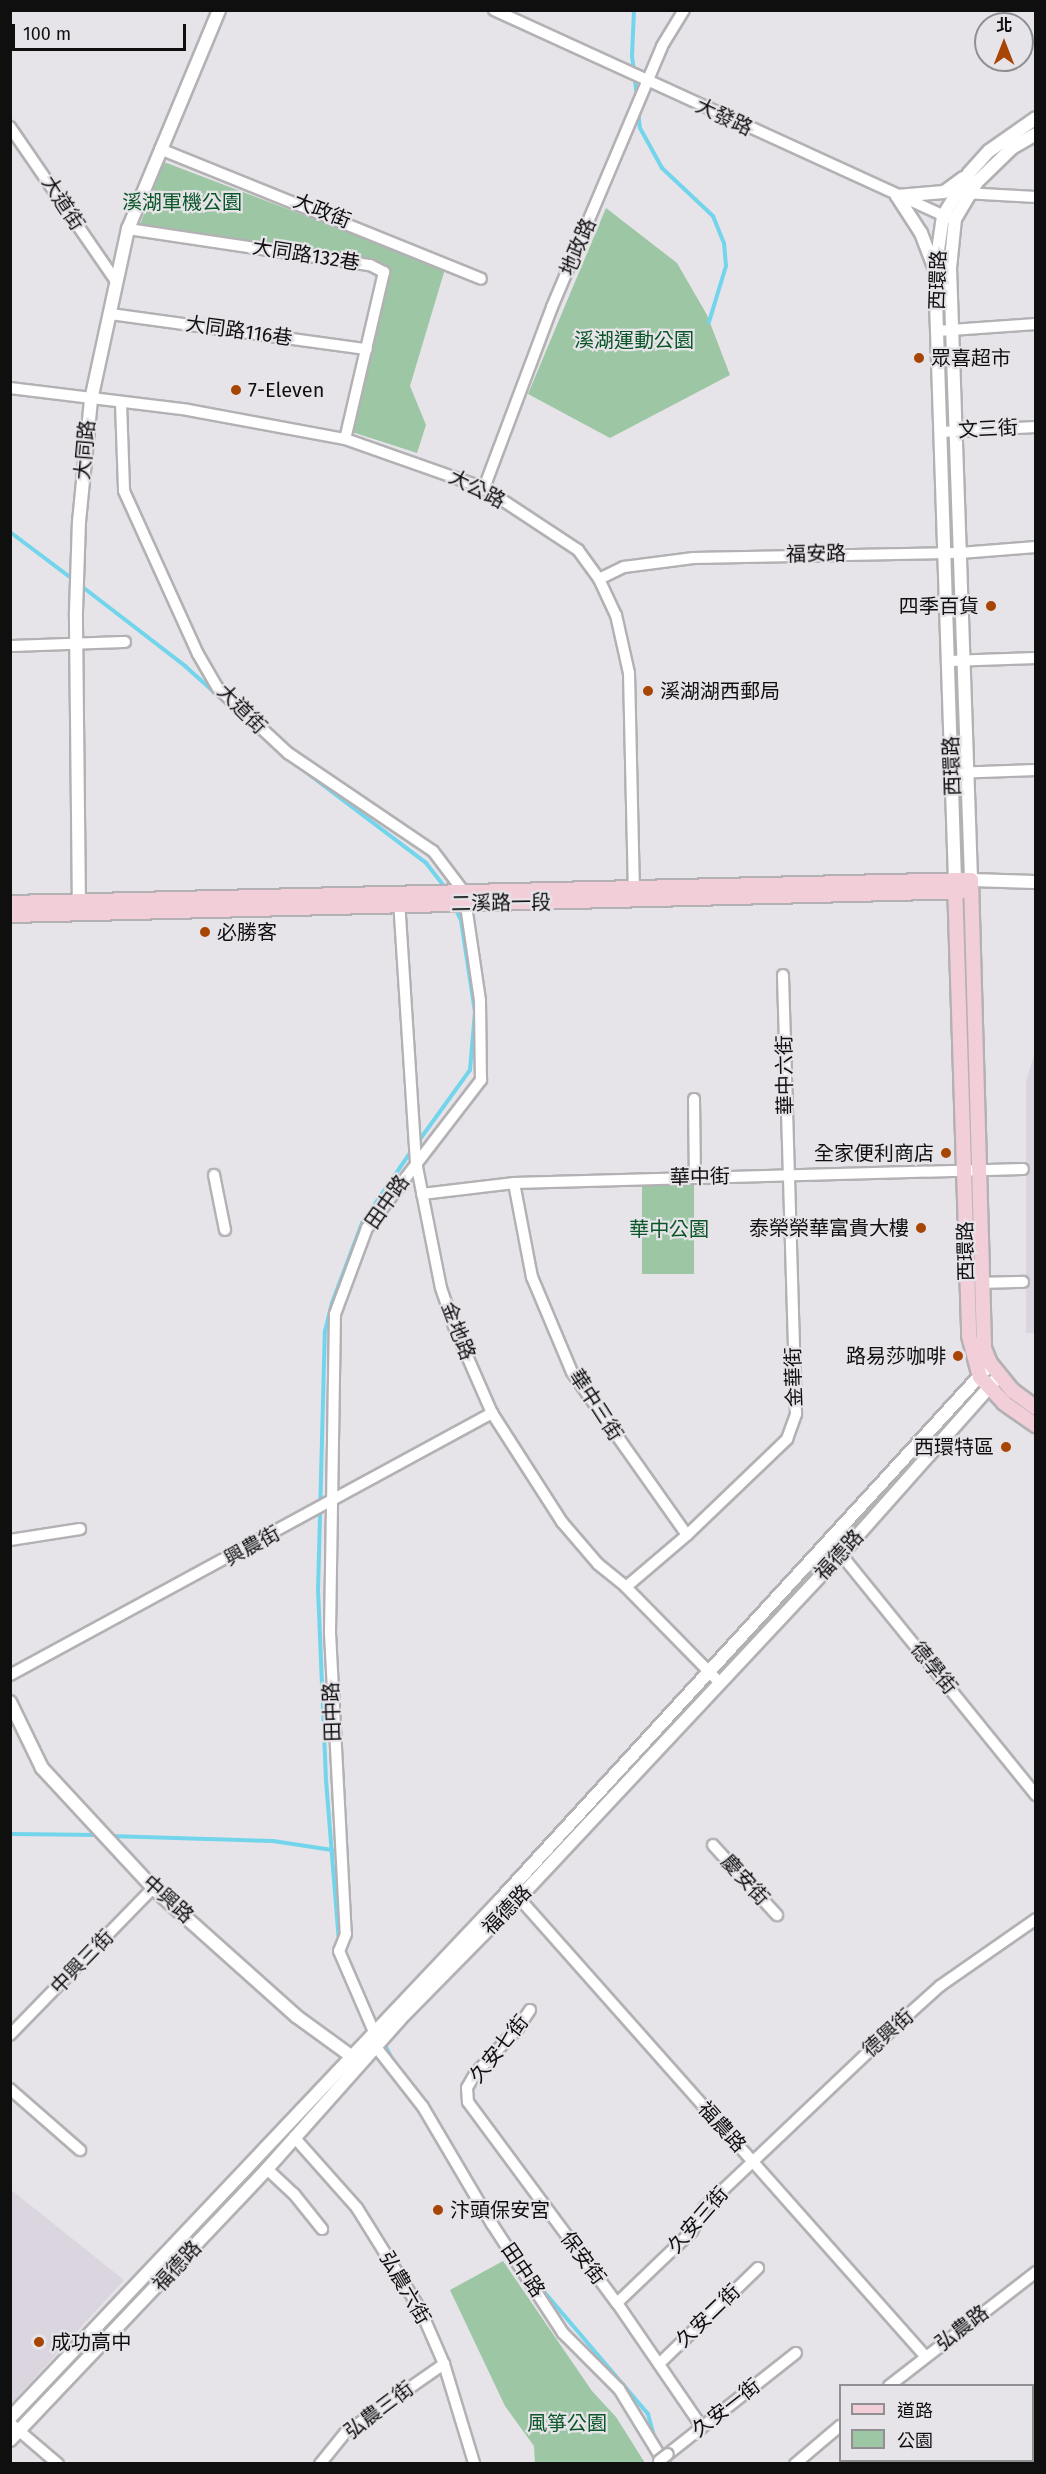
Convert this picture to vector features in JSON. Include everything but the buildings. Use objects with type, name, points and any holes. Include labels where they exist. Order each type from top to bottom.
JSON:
[{"type":"main road","name":"西環路","points":[[955,885],[971,1170],[984,1347],[990,1363],[1013,1391],[1035,1408]]},
{"type":"main road","name":"二溪路一段","points":[[10,903],[79,907],[971,885]]},
{"type":"main road","name":"西環路","points":[[971,885],[969,1336],[984,1382]]},
{"type":"main road","name":"二溪路一段","points":[[10,915],[79,907]]},
{"type":"main road","points":[[984,1382],[1004,1403],[1035,1425]]},
{"type":"street","name":"大同路","points":[[79,907],[77,582],[91,400],[128,228],[219,10]]},
{"type":"street","name":"大發路","points":[[494,10],[949,218]]},
{"type":"street","name":"地政路","points":[[484,488],[552,307],[662,46],[684,10]]},
{"type":"street","name":"西環路","points":[[955,885],[946,553],[935,271],[957,193],[969,173],[989,151],[1035,118]]},
{"type":"street","name":"大道街","points":[[10,127],[115,280]]},
{"type":"street","name":"西環路","points":[[971,885],[960,553],[953,431],[949,218],[971,193],[977,182],[1012,148],[1035,134]]},
{"type":"street","name":"大政街","points":[[160,149],[481,279]]},
{"type":"street","points":[[935,271],[921,233],[897,196],[944,192],[969,173]]},
{"type":"street","points":[[957,193],[1035,197]]},
{"type":"street","name":"大同路132巷","points":[[128,228],[370,265],[384,272],[368,349],[345,439]]},
{"type":"street","name":"大同路116巷","points":[[110,314],[368,349]]},
{"type":"street","points":[[937,331],[1035,324]]},
{"type":"street","name":"大公路","points":[[10,388],[188,411],[345,439],[484,488],[578,550],[599,579],[616,615],[628,673],[634,894]]},
{"type":"street","name":"大道街","points":[[121,403],[124,490],[198,654],[218,688],[288,753],[434,851],[456,898]]},
{"type":"street","name":"文三街","points":[[940,432],[1035,427]]},
{"type":"street","name":"福安路","points":[[599,579],[624,567],[693,558],[960,553],[1035,547]]},
{"type":"street","points":[[10,646],[125,642]]},
{"type":"street","points":[[949,661],[1035,658]]},
{"type":"street","points":[[953,773],[1035,770]]},
{"type":"street","name":"二溪路一段","points":[[971,885],[1035,882]]},
{"type":"street","name":"田中路","points":[[456,898],[480,1001],[481,1080],[367,1228],[335,1314],[331,1503],[333,1740],[346,1934],[339,1951],[374,2032],[376,2047],[423,2107],[492,2224],[563,2333],[619,2389],[663,2459]]},
{"type":"street","name":"金地路","points":[[399,900],[416,1162],[450,1316],[492,1413],[562,1522],[598,1564],[626,1587],[719,1682]]},
{"type":"street","name":"華中六街","points":[[783,975],[787,1176]]},
{"type":"street","points":[[694,1099],[695,1177]]},
{"type":"street","name":"華中街","points":[[422,1194],[514,1183],[1023,1169]]},
{"type":"street","points":[[214,1175],[225,1230]]},
{"type":"street","name":"金華街","points":[[687,1535],[787,1439],[793,1426],[787,1176]]},
{"type":"street","name":"華中三街","points":[[514,1183],[532,1277],[572,1372],[687,1535]]},
{"type":"street","points":[[981,1283],[1023,1282]]},
{"type":"street","name":"福德路","points":[[10,2418],[356,2060],[376,2047],[519,1898],[842,1552],[984,1382],[990,1363]]},
{"type":"street","name":"福德路","points":[[10,2440],[15,2426],[267,2169],[356,2060],[374,2032],[707,1672],[984,1382],[1000,1375]]},
{"type":"street","name":"興農街","points":[[10,1675],[331,1503],[492,1413]]},
{"type":"street","points":[[10,1540],[80,1529]]},
{"type":"street","points":[[626,1587],[687,1535]]},
{"type":"street","name":"德學街","points":[[831,1542],[842,1552],[1035,1795]]},
{"type":"street","name":"中興路","points":[[10,1702],[42,1768],[153,1888],[296,2016],[356,2060]]},
{"type":"street","name":"慶安街","points":[[712,1845],[777,1915]]},
{"type":"street","name":"中興三街","points":[[10,2036],[153,1888]]},
{"type":"street","name":"福農路","points":[[519,1898],[925,2356]]},
{"type":"street","name":"德興街","points":[[753,2162],[940,1986],[1035,1919]]},
{"type":"street","name":"久安七街","points":[[467,2088],[475,2074],[518,2028],[530,2010]]},
{"type":"street","name":"保安街","points":[[467,2088],[468,2102],[482,2123],[617,2303],[702,2427]]},
{"type":"street","points":[[10,2090],[80,2150]]},
{"type":"street","name":"弘農六街","points":[[294,2137],[357,2208],[421,2311],[444,2364],[474,2463]]},
{"type":"street","name":"久安三街","points":[[617,2303],[692,2231],[705,2206],[753,2162]]},
{"type":"street","points":[[267,2169],[294,2194],[322,2229]]},
{"type":"street","name":"久安二街","points":[[658,2364],[758,2268]]},
{"type":"street","name":"弘農路","points":[[890,2384],[1035,2272]]},
{"type":"street","name":"久安一街","points":[[663,2459],[796,2353]]},
{"type":"street","name":"弘農三街","points":[[320,2463],[345,2433],[444,2364]]},
{"type":"street","points":[[15,2426],[58,2463]]},
{"type":"street","points":[[795,2463],[839,2427]]},
{"type":"shaded area","points":[[1035,1052],[1036,1333],[1026,1333],[1026,1081]]},
{"type":"shaded area","name":"成功高中","points":[[10,2189],[124,2280],[11,2404],[10,2404]]},
{"type":"green space","name":"溪湖軍機公園","points":[[164,162],[445,269],[410,386],[426,425],[417,453],[352,432],[389,276],[386,268],[139,227]]},
{"type":"green space","name":"溪湖運動公園","points":[[606,208],[677,263],[707,315],[730,375],[610,438],[528,394]]},
{"type":"green space","name":"華中公園","points":[[642,1185],[694,1185],[694,1274],[642,1274]]},
{"type":"green space","name":"風箏公園","points":[[503,2261],[592,2391],[616,2417],[645,2463],[535,2463],[534,2446],[505,2406],[450,2290]]},
{"type":"waterway","points":[[634,10],[632,56],[637,96]]},
{"type":"waterway","points":[[638,110],[640,128],[662,168],[713,216],[724,243],[726,266],[709,322]]},
{"type":"waterway","points":[[10,532],[74,580]]},
{"type":"waterway","points":[[80,585],[185,666],[235,711]]},
{"type":"waterway","points":[[290,760],[426,863],[447,890]]},
{"type":"waterway","points":[[418,1142],[470,1070],[475,1012],[461,920],[455,908]]},
{"type":"waterway","points":[[339,1942],[326,1780],[318,1592],[325,1331],[332,1303],[362,1223],[412,1150]]},
{"type":"waterway","points":[[10,1834],[100,1835]]},
{"type":"waterway","points":[[110,1836],[273,1841],[332,1850]]},
{"type":"waterway","points":[[351,1965],[377,2027]]},
{"type":"waterway","points":[[383,2042],[394,2062]]},
{"type":"waterway","points":[[534,2280],[648,2414],[655,2440]]},
{"type":"place","name":"眾喜超市","points":[[919,358]]},
{"type":"place","name":"7-Eleven","points":[[236,390]]},
{"type":"place","name":"四季百貨","points":[[991,606]]},
{"type":"place","name":"溪湖湖西郵局","points":[[648,691]]},
{"type":"place","name":"必勝客","points":[[205,932]]},
{"type":"place","name":"全家便利商店","points":[[946,1153]]},
{"type":"place","name":"泰榮榮華富貴大樓","points":[[921,1228]]},
{"type":"place","name":"路易莎咖啡","points":[[958,1356]]},
{"type":"place","name":"西環特區","points":[[1006,1447]]},
{"type":"place","name":"汴頭保安宮","points":[[438,2210]]},
{"type":"place","name":"成功高中","points":[[39,2342]]}]
